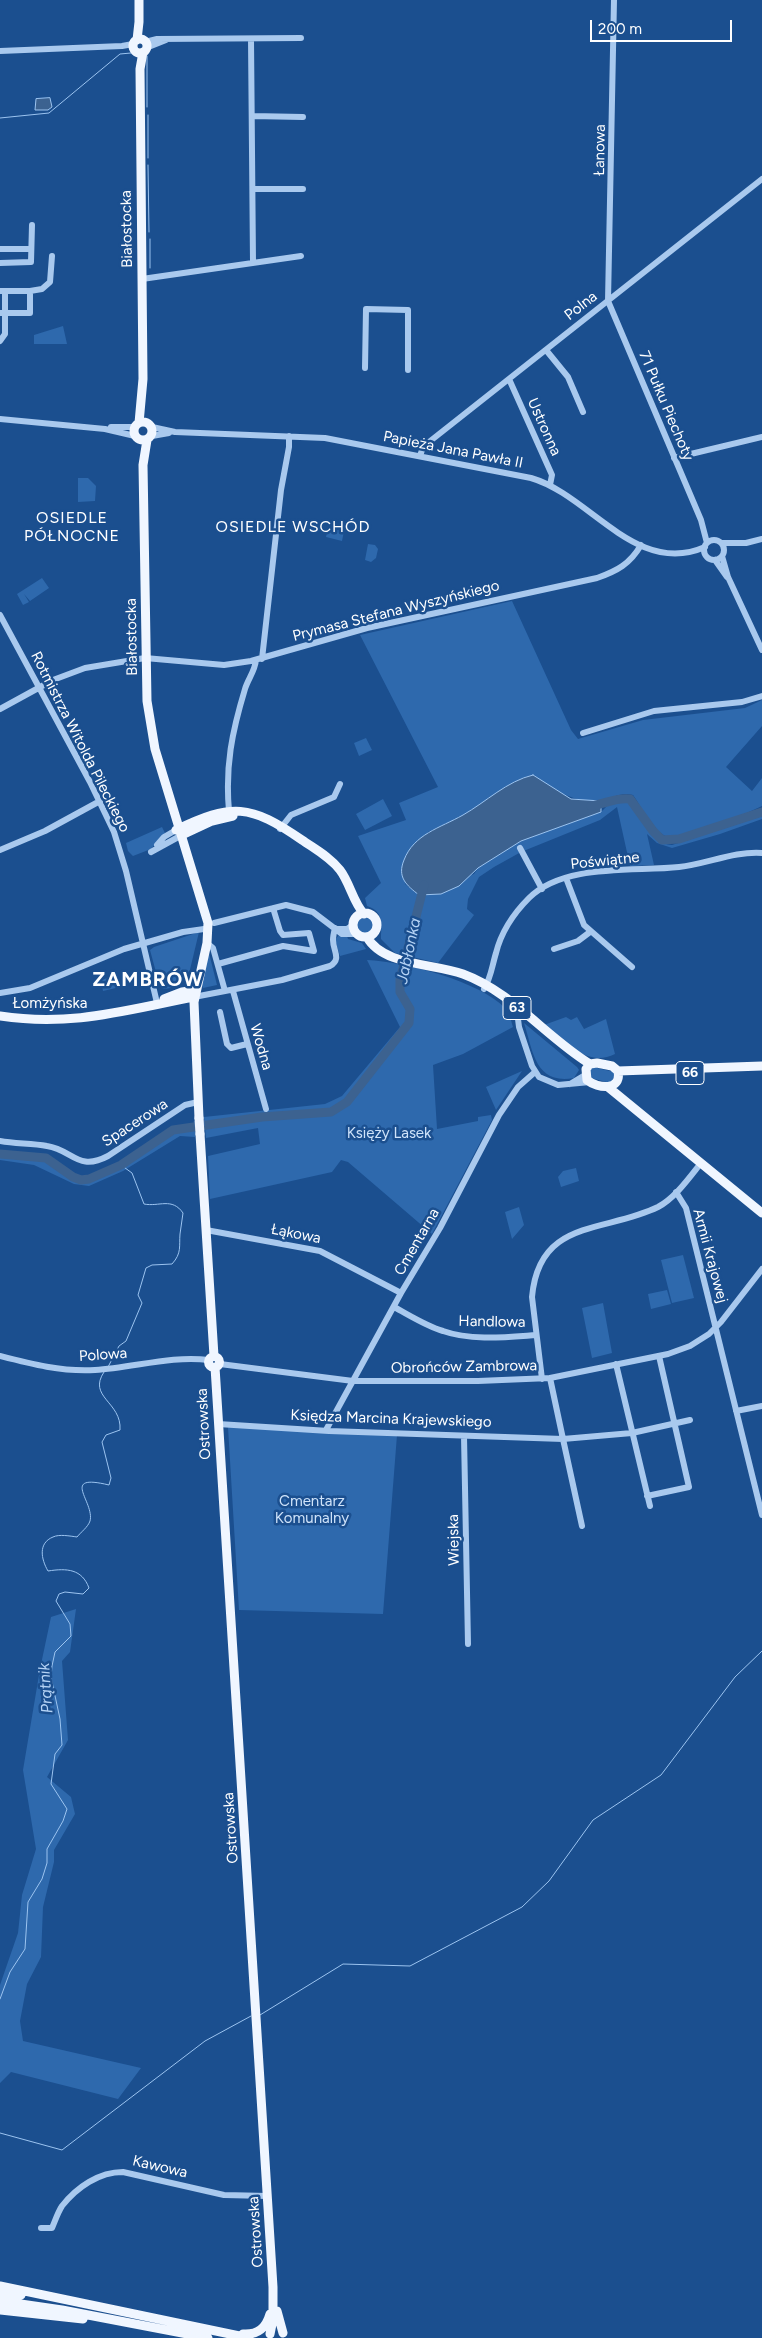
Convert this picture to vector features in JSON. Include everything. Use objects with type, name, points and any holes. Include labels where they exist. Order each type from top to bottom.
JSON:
[{"type":"main road","name":"Białostocka","points":[[139,0],[145,658],[147,700],[155,749],[202,915],[204,929],[193,994]]},
{"type":"main road","name":"63","points":[[179,833],[210,816],[229,811],[257,813],[281,827],[336,865],[358,922],[374,919],[376,925],[370,935],[381,953],[462,974],[521,1014],[588,1072],[616,1080]]},
{"type":"main road","name":"63","points":[[179,833],[212,821],[237,816],[255,817],[281,827]]},
{"type":"main road","name":"Białostocka","points":[[179,833],[206,913],[207,943],[193,994]]},
{"type":"main road","points":[[358,922],[370,935]]},
{"type":"main road","name":"Łomżyńska","points":[[0,1016],[68,1020],[95,1018],[167,997],[193,994]]},
{"type":"main road","name":"Łomżyńska","points":[[157,1000],[193,994]]},
{"type":"main road","name":"Ostrowska","points":[[193,994],[214,1362],[273,2287],[273,2319],[266,2337]]},
{"type":"main road","name":"63","points":[[588,1072],[597,1063],[612,1066],[616,1080],[651,1122],[762,1213]]},
{"type":"main road","name":"66","points":[[616,1080],[762,1066]]},
{"type":"main road","name":"66","points":[[616,1080],[634,1075],[762,1071]]},
{"type":"main road","points":[[0,2286],[76,2300],[249,2338]]},
{"type":"main road","name":"Ostrowska","points":[[273,2287],[278,2321],[286,2335]]},
{"type":"main road","points":[[0,2293],[76,2300]]},
{"type":"main road","points":[[232,2334],[251,2335],[262,2329],[268,2320],[273,2297]]},
{"type":"main road","points":[[0,2301],[62,2310],[208,2338]]},
{"type":"main road","points":[[0,2310],[138,2325]]},
{"type":"main road","points":[[266,2337],[286,2335]]},
{"type":"street","name":"Łanowa","points":[[608,301],[614,0]]},
{"type":"street","points":[[0,51],[140,46],[168,39],[301,38]]},
{"type":"street","points":[[251,39],[254,263]]},
{"type":"street","points":[[252,116],[302,117]]},
{"type":"street","name":"Polna","points":[[420,456],[424,446],[762,179]]},
{"type":"street","points":[[253,189],[303,189]]},
{"type":"street","points":[[0,263],[31,262],[32,225]]},
{"type":"street","points":[[0,249],[31,249]]},
{"type":"street","points":[[0,341],[5,334],[2,313],[2,291],[30,292],[42,288],[50,282],[52,256]]},
{"type":"street","points":[[142,279],[301,256]]},
{"type":"street","points":[[2,313],[30,313],[30,292]]},
{"type":"street","name":"71 Pułku Piechoty","points":[[608,301],[701,520],[714,540]]},
{"type":"street","points":[[364,368],[366,309],[408,310],[408,370]]},
{"type":"street","points":[[546,350],[568,377],[583,412]]},
{"type":"street","name":"Ustronna","points":[[509,379],[552,475],[550,485]]},
{"type":"street","name":"Papieża Jana Pawła II","points":[[0,420],[105,429],[289,436],[333,440],[531,478],[550,485],[622,535],[640,545],[666,553],[685,554],[706,545]]},
{"type":"street","points":[[229,811],[226,782],[230,751],[245,688],[259,659],[289,436]]},
{"type":"street","points":[[674,458],[762,437]]},
{"type":"street","name":"71 Pułku Piechoty","points":[[701,520],[706,545]]},
{"type":"street","points":[[715,560],[746,543],[762,539]]},
{"type":"street","points":[[706,556],[706,545],[714,540],[722,543],[746,543]]},
{"type":"street","points":[[722,543],[728,577]]},
{"type":"street","name":"Prymasa Stefana Wyszyńskiego","points":[[0,709],[40,687],[85,668],[145,658],[224,665],[259,659],[367,628],[597,578],[626,565],[640,545]]},
{"type":"street","points":[[685,554],[706,556],[715,560],[728,577],[762,650]]},
{"type":"street","name":"Rotmistrza Witolda Pileckiego","points":[[0,615],[100,801],[120,850],[157,1000]]},
{"type":"street","points":[[582,733],[654,711],[742,702],[762,696]]},
{"type":"street","points":[[281,827],[291,815],[334,797],[340,784]]},
{"type":"street","points":[[0,850],[45,831],[100,801]]},
{"type":"street","points":[[520,848],[542,889]]},
{"type":"street","name":"Poświątne","points":[[485,988],[491,976],[499,942],[509,923],[529,898],[542,889],[566,878],[595,872],[681,867],[733,856],[762,854]]},
{"type":"street","points":[[566,878],[580,918],[590,932],[632,967]]},
{"type":"street","points":[[214,923],[249,913],[286,906],[307,909],[321,916],[335,928],[347,929],[358,922]]},
{"type":"street","points":[[218,964],[284,946],[314,951],[309,933],[283,935],[273,908]]},
{"type":"street","points":[[193,994],[233,990],[312,972],[330,966],[336,960],[333,940],[335,928]]},
{"type":"street","points":[[0,993],[30,988],[143,943],[183,932],[204,929]]},
{"type":"street","points":[[554,949],[578,941],[590,932]]},
{"type":"street","points":[[207,943],[213,948],[225,991]]},
{"type":"street","name":"Wodna","points":[[233,990],[266,1109]]},
{"type":"street","points":[[220,1012],[227,1044],[231,1048],[247,1044]]},
{"type":"street","points":[[521,1014],[519,1027],[535,1072],[551,1083],[558,1085],[570,1084],[588,1072]]},
{"type":"street","name":"Cmentarna","points":[[326,1430],[440,1228],[499,1115],[518,1087],[535,1072]]},
{"type":"street","name":"Spacerowa","points":[[0,1141],[47,1146],[79,1161],[96,1161],[108,1156],[186,1105],[198,1102]]},
{"type":"street","points":[[582,1526],[536,1335],[532,1307],[533,1284],[542,1261],[552,1248],[566,1236],[660,1206],[676,1192],[701,1163]]},
{"type":"street","name":"Armii Krajowej","points":[[676,1192],[686,1208],[762,1514]]},
{"type":"street","name":"Łąkowa","points":[[206,1230],[320,1251],[402,1293]]},
{"type":"street","name":"Obrońców Zambrowa","points":[[214,1362],[353,1381],[487,1381],[546,1378],[659,1356],[690,1346],[716,1328],[762,1269]]},
{"type":"street","name":"Handlowa","points":[[394,1307],[434,1328],[450,1333],[485,1336],[536,1335]]},
{"type":"street","name":"Polowa","points":[[0,1356],[53,1369],[102,1370],[187,1359],[214,1362]]},
{"type":"street","points":[[648,1496],[689,1487],[659,1356]]},
{"type":"street","points":[[616,1364],[650,1506]]},
{"type":"street","points":[[736,1411],[762,1406]]},
{"type":"street","name":"Księdza Marcina Krajewskiego","points":[[218,1424],[562,1439],[632,1433],[690,1420]]},
{"type":"street","name":"Wiejska","points":[[464,1436],[468,1644]]},
{"type":"street","name":"Kawowa","points":[[41,2228],[52,2228],[61,2207],[91,2180],[111,2172],[123,2172],[234,2196],[268,2196]]},
{"type":"green space","points":[[63,326],[67,344],[34,344],[34,335]]},
{"type":"green space","points":[[78,478],[88,478],[96,486],[95,501],[78,502]]},
{"type":"green space","points":[[328,528],[344,531],[342,541],[326,537]]},
{"type":"green space","points":[[368,544],[375,545],[378,549],[376,558],[371,562],[365,560]]},
{"type":"green space","points":[[42,578],[49,588],[30,601],[24,594],[29,602],[23,605],[17,594]]},
{"type":"green space","points":[[512,601],[571,730],[578,739],[643,720],[745,708],[762,700],[762,726],[726,767],[752,791],[762,778],[762,806],[738,817],[674,838],[667,837],[655,828],[633,795],[620,795],[600,801],[581,800],[548,786],[533,775],[525,777],[462,816],[428,832],[405,884],[419,895],[474,874],[478,868],[521,841],[601,812],[610,803],[629,801],[652,835],[664,843],[672,845],[762,816],[762,819],[672,848],[657,843],[647,834],[654,865],[630,866],[617,807],[600,820],[521,852],[479,877],[468,899],[467,909],[474,915],[438,963],[395,953],[381,939],[381,920],[379,915],[367,906],[365,898],[381,883],[358,836],[406,820],[399,803],[438,787],[360,635]]},
{"type":"green space","points":[[366,738],[372,750],[359,756],[354,743]]},
{"type":"green space","points":[[383,799],[392,816],[365,830],[356,814]]},
{"type":"green space","points":[[162,827],[165,833],[151,849],[133,856],[128,851],[126,843]]},
{"type":"green space","points":[[365,917],[371,919],[373,925],[371,931],[365,933],[359,931],[357,925],[359,919]]},
{"type":"green space","points":[[199,932],[188,978],[178,987],[164,989],[160,987],[150,950]]},
{"type":"green space","points":[[339,935],[347,936],[348,939],[362,943],[366,949],[340,956],[335,940]]},
{"type":"green space","points":[[209,953],[217,985],[203,988],[201,984]]},
{"type":"green space","name":"Księży Lasek","points":[[367,960],[421,969],[479,990],[506,1009],[513,1027],[463,1054],[433,1065],[437,1129],[478,1121],[478,1117],[491,1115],[492,1120],[432,1234],[348,1162],[341,1160],[332,1172],[210,1199],[208,1156],[260,1144],[258,1128],[206,1138],[204,1117],[325,1104],[342,1096],[400,1027]]},
{"type":"green space","points":[[118,975],[120,987],[103,991],[101,980]]},
{"type":"green space","points":[[566,1017],[571,1020],[577,1017],[584,1029],[606,1019],[615,1054],[595,1058],[576,1051],[544,1025]]},
{"type":"green space","points":[[524,1023],[577,1067],[579,1070],[574,1078],[561,1079],[543,1071],[533,1055]]},
{"type":"green space","points":[[593,1067],[614,1072],[615,1076],[610,1083],[591,1078],[589,1072]]},
{"type":"green space","points":[[522,1071],[496,1110],[486,1087]]},
{"type":"green space","points":[[195,1129],[195,1137],[180,1136],[123,1171],[89,1186],[74,1184],[34,1165],[0,1160],[0,1157],[41,1160],[53,1165],[73,1180],[88,1181],[119,1169],[175,1133]]},
{"type":"green space","points":[[576,1168],[579,1181],[561,1187],[558,1177],[563,1171]]},
{"type":"green space","points":[[519,1207],[524,1225],[512,1239],[505,1212]]},
{"type":"green space","points":[[683,1255],[694,1298],[672,1303],[661,1260]]},
{"type":"green space","points":[[667,1290],[671,1304],[651,1309],[648,1294]]},
{"type":"green space","points":[[603,1303],[612,1353],[592,1358],[582,1308]]},
{"type":"green space","name":"Cmentarz Komunalny","points":[[228,1427],[397,1435],[383,1614],[239,1610]]},
{"type":"green space","points":[[76,1609],[70,1652],[62,1661],[68,1740],[47,1777],[71,1797],[75,1814],[54,1850],[54,1862],[43,1907],[41,1957],[27,1984],[20,2021],[23,2041],[141,2068],[118,2099],[11,2072],[0,2083],[0,1985],[18,1933],[22,1895],[36,1849],[23,1770],[51,1617]]},
{"type":"shaded area","points":[[50,98],[52,107],[48,110],[35,110],[36,99]]},
{"type":"shaded area","points":[[533,775],[571,799],[601,801],[601,812],[521,841],[478,868],[459,886],[441,894],[419,895],[410,888],[402,876],[402,866],[408,851],[414,844],[437,828],[472,810],[505,787]]},
{"type":"waterway","points":[[0,118],[49,113],[120,54],[131,53]]},
{"type":"waterway","points":[[147,56],[147,107]]},
{"type":"waterway","points":[[148,115],[148,158]]},
{"type":"waterway","points":[[148,165],[149,232]]},
{"type":"waterway","points":[[150,239],[150,268]]},
{"type":"waterway","name":"Jabłonka","points":[[591,806],[615,800],[630,799],[653,831],[662,840],[679,839],[762,812]]},
{"type":"waterway","name":"Jabłonka","points":[[0,1154],[46,1158],[73,1177],[81,1180],[89,1179],[121,1165],[173,1130],[262,1117],[331,1112],[347,1102],[409,1023],[410,1009],[400,992],[400,980],[424,885]]},
{"type":"waterway","name":"Prątnik","points":[[108,1367],[119,1346],[126,1341],[142,1303],[138,1295],[146,1268],[152,1265],[172,1264],[177,1256],[183,1213],[179,1208],[170,1204],[144,1204],[132,1173],[121,1165]]},
{"type":"waterway","name":"Prątnik","points":[[0,1999],[10,1972],[25,1949],[28,1902],[42,1879],[47,1863],[47,1849],[63,1821],[67,1809],[51,1784],[55,1754],[62,1745],[60,1719],[51,1677],[52,1666],[55,1652],[71,1636],[70,1624],[56,1601],[59,1594],[65,1592],[83,1594],[89,1588],[78,1573],[67,1570],[48,1571],[42,1552],[48,1540],[58,1536],[77,1537],[89,1523],[90,1514],[82,1486],[86,1483],[94,1482],[109,1485],[111,1478],[102,1442],[106,1435],[120,1430],[116,1413],[102,1394],[100,1388],[100,1381],[104,1372]]},
{"type":"waterway","points":[[260,2015],[343,1964],[410,1966],[522,1907],[549,1881],[593,1820],[661,1775],[735,1677],[762,1651]]},
{"type":"waterway","points":[[0,2133],[62,2150],[205,2041],[251,2016]]},
{"type":"tunnel","points":[[194,1124],[205,1123]]},
{"type":"district","name":"OSIEDLE PÓŁNOCNE","points":[[72,527]]},
{"type":"district","name":"OSIEDLE WSCHÓD","points":[[293,527]]},
{"type":"district","name":"ZAMBRÓW","points":[[148,980]]}]
